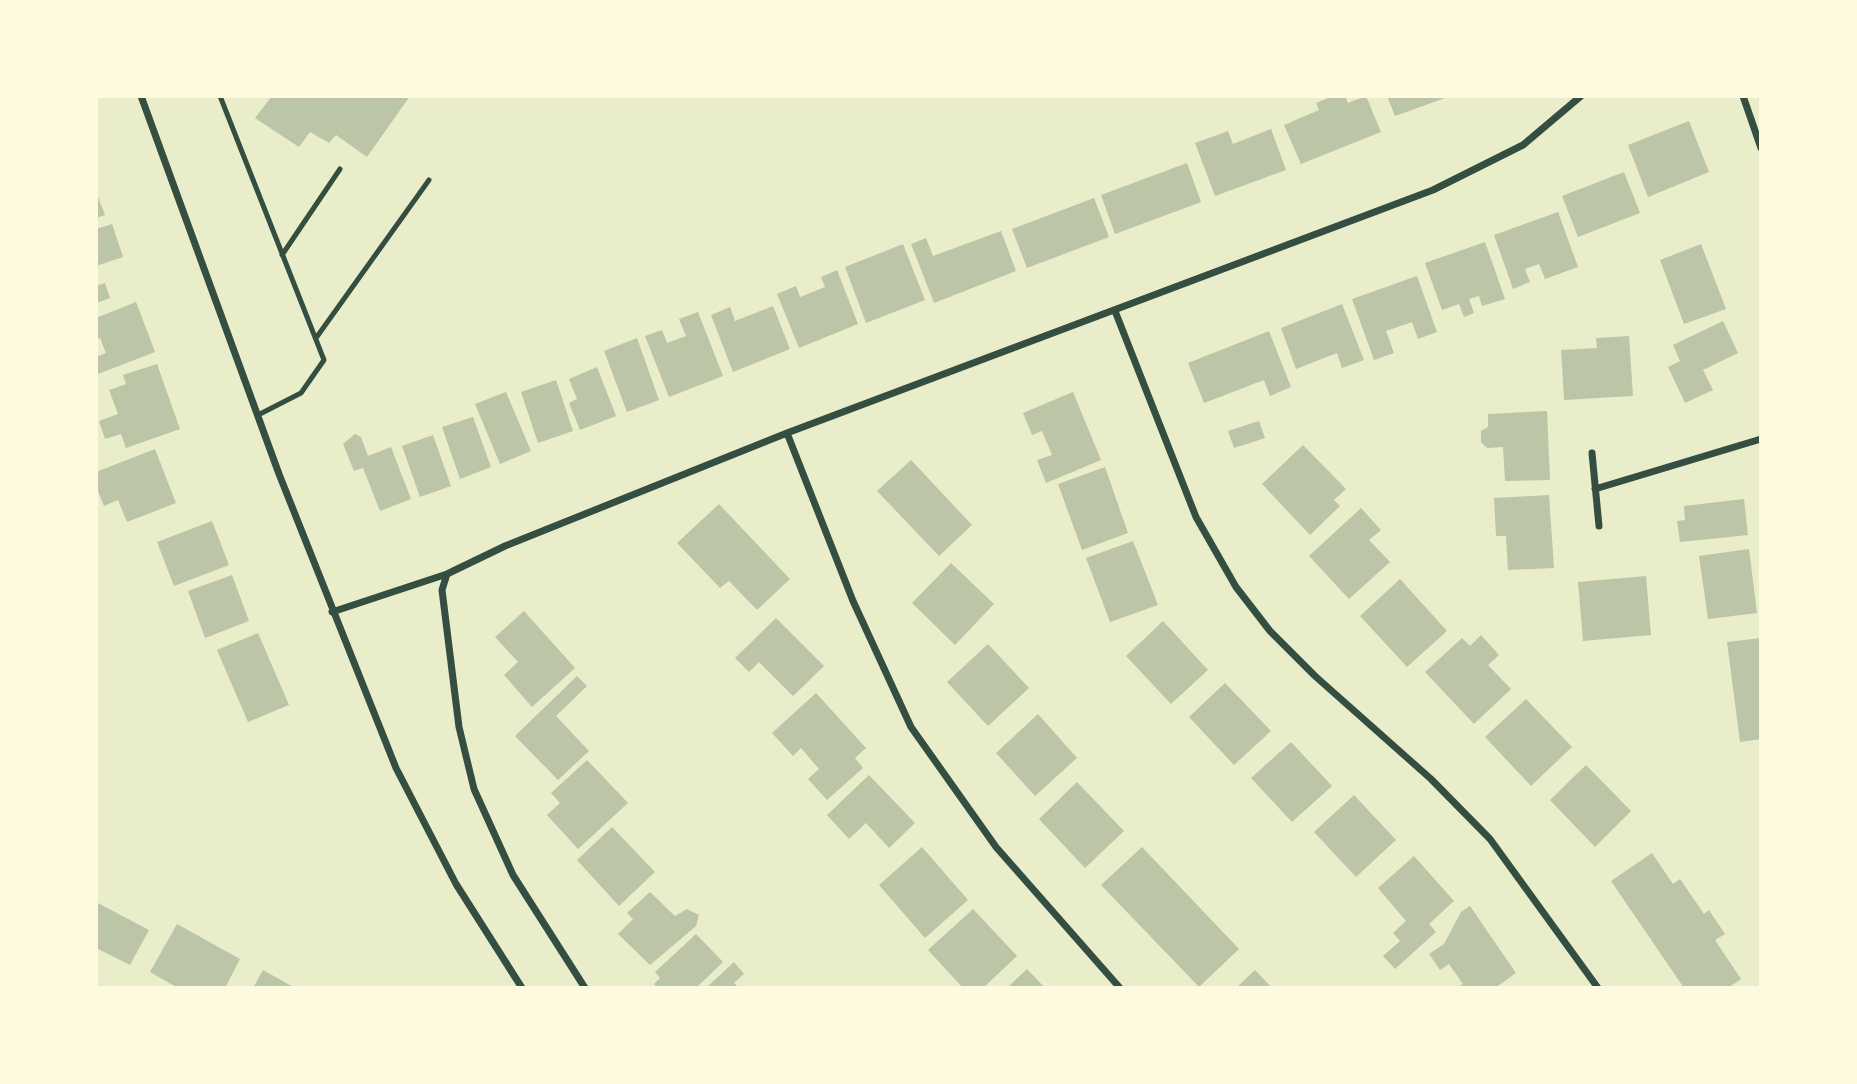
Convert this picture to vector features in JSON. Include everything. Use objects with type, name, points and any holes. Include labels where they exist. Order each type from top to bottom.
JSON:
[{"type":"street","points":[[141,96],[332,612],[397,768],[456,884],[522,988]]},
{"type":"street","points":[[332,612],[447,574],[505,546],[787,433],[1115,312],[1433,190],[1523,145],[1581,96]]},
{"type":"street","points":[[1743,96],[1761,148]]},
{"type":"street","points":[[1115,312],[1196,517],[1236,587],[1270,631],[1315,676],[1432,779],[1490,839],[1598,988]]},
{"type":"street","points":[[787,433],[853,601],[911,727],[996,847],[1120,988]]},
{"type":"street","points":[[1595,489],[1761,439]]},
{"type":"street","points":[[1592,453],[1600,526]]},
{"type":"street","points":[[447,574],[442,590],[459,727],[474,789],[513,875],[585,988]]},
{"type":"lane","points":[[220,96],[324,360],[316,376],[301,393],[258,415]]},
{"type":"lane","points":[[282,255],[340,169]]},
{"type":"lane","points":[[316,338],[429,180]]},
{"type":"building","points":[[272,96],[410,96],[367,157],[336,135],[329,143],[310,132],[299,147],[255,118]]},
{"type":"building","points":[[1333,96],[1345,96],[1348,103],[1366,96],[1381,132],[1301,164],[1284,125],[1319,110],[1316,103]]},
{"type":"building","points":[[1387,96],[1448,96],[1448,97],[1395,116]]},
{"type":"building","points":[[1689,121],[1709,172],[1648,197],[1628,145]]},
{"type":"building","points":[[1271,129],[1286,170],[1215,196],[1195,143],[1228,131],[1233,144]]},
{"type":"building","points":[[1187,163],[1201,202],[1115,234],[1101,195]]},
{"type":"building","points":[[1624,172],[1640,213],[1578,237],[1562,196]]},
{"type":"building","points":[[98,197],[105,215],[96,218],[96,198]]},
{"type":"building","points":[[1094,198],[1109,237],[1027,268],[1012,229]]},
{"type":"building","points":[[1558,212],[1578,267],[1545,279],[1539,264],[1525,269],[1530,282],[1513,289],[1494,235]]},
{"type":"building","points":[[112,224],[123,257],[96,266],[96,229]]},
{"type":"building","points":[[1001,231],[1016,271],[934,303],[911,244],[926,238],[933,256]]},
{"type":"building","points":[[1485,242],[1505,299],[1482,306],[1479,296],[1469,299],[1474,313],[1464,317],[1459,304],[1442,310],[1425,263]]},
{"type":"building","points":[[903,244],[925,300],[866,323],[845,267]]},
{"type":"building","points":[[1701,244],[1726,309],[1684,324],[1660,260]]},
{"type":"building","points":[[837,270],[858,324],[799,348],[777,294],[796,286],[800,297],[825,287],[821,277]]},
{"type":"building","points":[[1417,276],[1437,332],[1418,339],[1412,322],[1386,331],[1394,353],[1374,360],[1352,299]]},
{"type":"building","points":[[105,283],[110,298],[96,303],[96,286]]},
{"type":"building","points":[[136,302],[155,352],[98,374],[96,357],[106,353],[100,338],[96,339],[96,318]]},
{"type":"building","points":[[1342,304],[1364,360],[1342,368],[1337,353],[1296,369],[1281,328]]},
{"type":"building","points":[[773,306],[790,349],[733,372],[711,315],[730,307],[735,321]]},
{"type":"building","points":[[698,312],[723,376],[669,397],[645,336],[662,330],[667,343],[686,336],[679,319]]},
{"type":"building","points":[[1723,321],[1738,353],[1703,370],[1713,390],[1685,403],[1668,367],[1680,361],[1673,345]]},
{"type":"building","points":[[1269,331],[1291,387],[1270,396],[1264,380],[1204,403],[1188,363]]},
{"type":"building","points":[[1629,336],[1633,396],[1564,400],[1561,350],[1597,348],[1596,338]]},
{"type":"building","points":[[637,338],[659,400],[627,412],[604,351]]},
{"type":"building","points":[[157,364],[180,429],[126,448],[121,434],[105,439],[99,421],[118,414],[109,390],[126,384],[123,375]]},
{"type":"building","points":[[597,367],[616,416],[580,430],[569,403],[577,399],[569,379]]},
{"type":"building","points":[[556,380],[573,431],[538,443],[521,392]]},
{"type":"building","points":[[506,392],[531,451],[500,464],[475,404]]},
{"type":"building","points":[[1073,392],[1101,460],[1046,483],[1037,460],[1052,455],[1042,431],[1032,435],[1023,413]]},
{"type":"building","points":[[1547,411],[1550,480],[1505,481],[1503,447],[1487,448],[1481,442],[1481,431],[1488,427],[1488,414]]},
{"type":"building","points":[[473,417],[491,467],[460,479],[442,427]]},
{"type":"building","points":[[1259,421],[1265,438],[1234,448],[1228,431]]},
{"type":"building","points":[[355,434],[361,437],[368,456],[391,447],[411,499],[380,511],[363,468],[354,471],[343,444]]},
{"type":"building","points":[[433,435],[451,486],[420,497],[402,446]]},
{"type":"building","points":[[1303,445],[1346,489],[1334,500],[1340,506],[1310,535],[1262,484]]},
{"type":"building","points":[[155,449],[176,503],[127,522],[118,500],[104,506],[96,486],[96,472]]},
{"type":"building","points":[[911,460],[972,525],[939,556],[877,491]]},
{"type":"building","points":[[1105,467],[1128,533],[1082,550],[1058,484]]},
{"type":"building","points":[[1549,495],[1554,568],[1508,570],[1506,536],[1496,536],[1494,498]]},
{"type":"building","points":[[1744,499],[1748,535],[1680,542],[1677,521],[1685,520],[1684,506]]},
{"type":"building","points":[[719,504],[790,579],[757,610],[729,581],[720,588],[677,543]]},
{"type":"building","points":[[1361,508],[1381,530],[1369,540],[1390,562],[1349,599],[1309,556]]},
{"type":"building","points":[[212,521],[229,565],[174,586],[157,542]]},
{"type":"building","points":[[1133,541],[1158,605],[1110,622],[1086,558]]},
{"type":"building","points":[[1749,549],[1757,613],[1708,619],[1699,556]]},
{"type":"building","points":[[951,563],[994,604],[955,645],[912,603]]},
{"type":"building","points":[[232,575],[249,621],[205,638],[188,591]]},
{"type":"building","points":[[1646,576],[1651,635],[1583,641],[1578,582]]},
{"type":"building","points":[[1400,579],[1447,631],[1407,667],[1360,616]]},
{"type":"building","points":[[524,611],[575,668],[532,707],[504,675],[518,662],[495,637]]},
{"type":"building","points":[[776,618],[824,666],[793,696],[759,662],[749,672],[735,658]]},
{"type":"building","points":[[1163,621],[1208,670],[1171,704],[1126,656]]},
{"type":"building","points":[[258,633],[289,705],[248,722],[217,650]]},
{"type":"building","points":[[1481,635],[1499,655],[1488,665],[1511,689],[1474,724],[1425,672],[1462,638],[1470,646]]},
{"type":"building","points":[[1761,638],[1761,739],[1740,742],[1727,642]]},
{"type":"building","points":[[988,644],[1029,688],[988,726],[947,682]]},
{"type":"building","points":[[577,676],[587,686],[556,716],[589,751],[558,780],[515,736]]},
{"type":"building","points":[[1225,683],[1271,731],[1234,765],[1189,717]]},
{"type":"building","points":[[816,693],[866,748],[855,758],[863,768],[827,800],[808,779],[819,769],[801,748],[793,756],[772,733]]},
{"type":"building","points":[[1526,699],[1572,747],[1531,786],[1485,737]]},
{"type":"building","points":[[1038,714],[1077,758],[1035,796],[996,753]]},
{"type":"building","points":[[1291,742],[1332,786],[1292,822],[1251,778]]},
{"type":"building","points":[[587,760],[628,803],[578,849],[547,815],[560,803],[551,793]]},
{"type":"building","points":[[1586,765],[1631,811],[1595,847],[1550,800]]},
{"type":"building","points":[[869,775],[915,823],[889,848],[866,823],[849,839],[827,815]]},
{"type":"building","points":[[1077,782],[1124,831],[1085,868],[1039,819]]},
{"type":"building","points":[[1354,795],[1396,840],[1356,877],[1314,832]]},
{"type":"building","points":[[612,827],[655,872],[619,906],[577,860]]},
{"type":"building","points":[[922,847],[968,900],[925,938],[879,885]]},
{"type":"building","points":[[1142,847],[1239,949],[1199,987],[1101,885]]},
{"type":"building","points":[[1652,853],[1673,884],[1680,879],[1704,914],[1709,910],[1725,934],[1715,940],[1741,979],[1728,988],[1684,988],[1611,881]]},
{"type":"building","points":[[1414,856],[1454,901],[1429,924],[1436,932],[1395,969],[1383,956],[1400,941],[1393,933],[1406,921],[1378,888]]},
{"type":"building","points":[[650,892],[675,916],[687,909],[699,915],[696,926],[650,965],[618,934],[633,919],[627,913]]},
{"type":"building","points":[[96,902],[149,930],[130,965],[96,948]]},
{"type":"building","points":[[1470,906],[1516,973],[1495,988],[1457,988],[1463,984],[1449,964],[1440,970],[1429,954],[1444,944],[1461,912]]},
{"type":"building","points":[[973,909],[1017,956],[983,988],[963,988],[928,950]]},
{"type":"building","points":[[177,924],[240,959],[225,988],[178,988],[150,972]]},
{"type":"building","points":[[696,934],[723,962],[696,988],[658,988],[654,984],[660,978],[655,972]]},
{"type":"building","points":[[734,962],[744,974],[734,983],[739,988],[706,988]]},
{"type":"building","points":[[1027,969],[1045,988],[1007,988]]},
{"type":"building","points":[[263,970],[295,988],[253,988]]},
{"type":"building","points":[[1255,970],[1272,988],[1236,988]]}]
